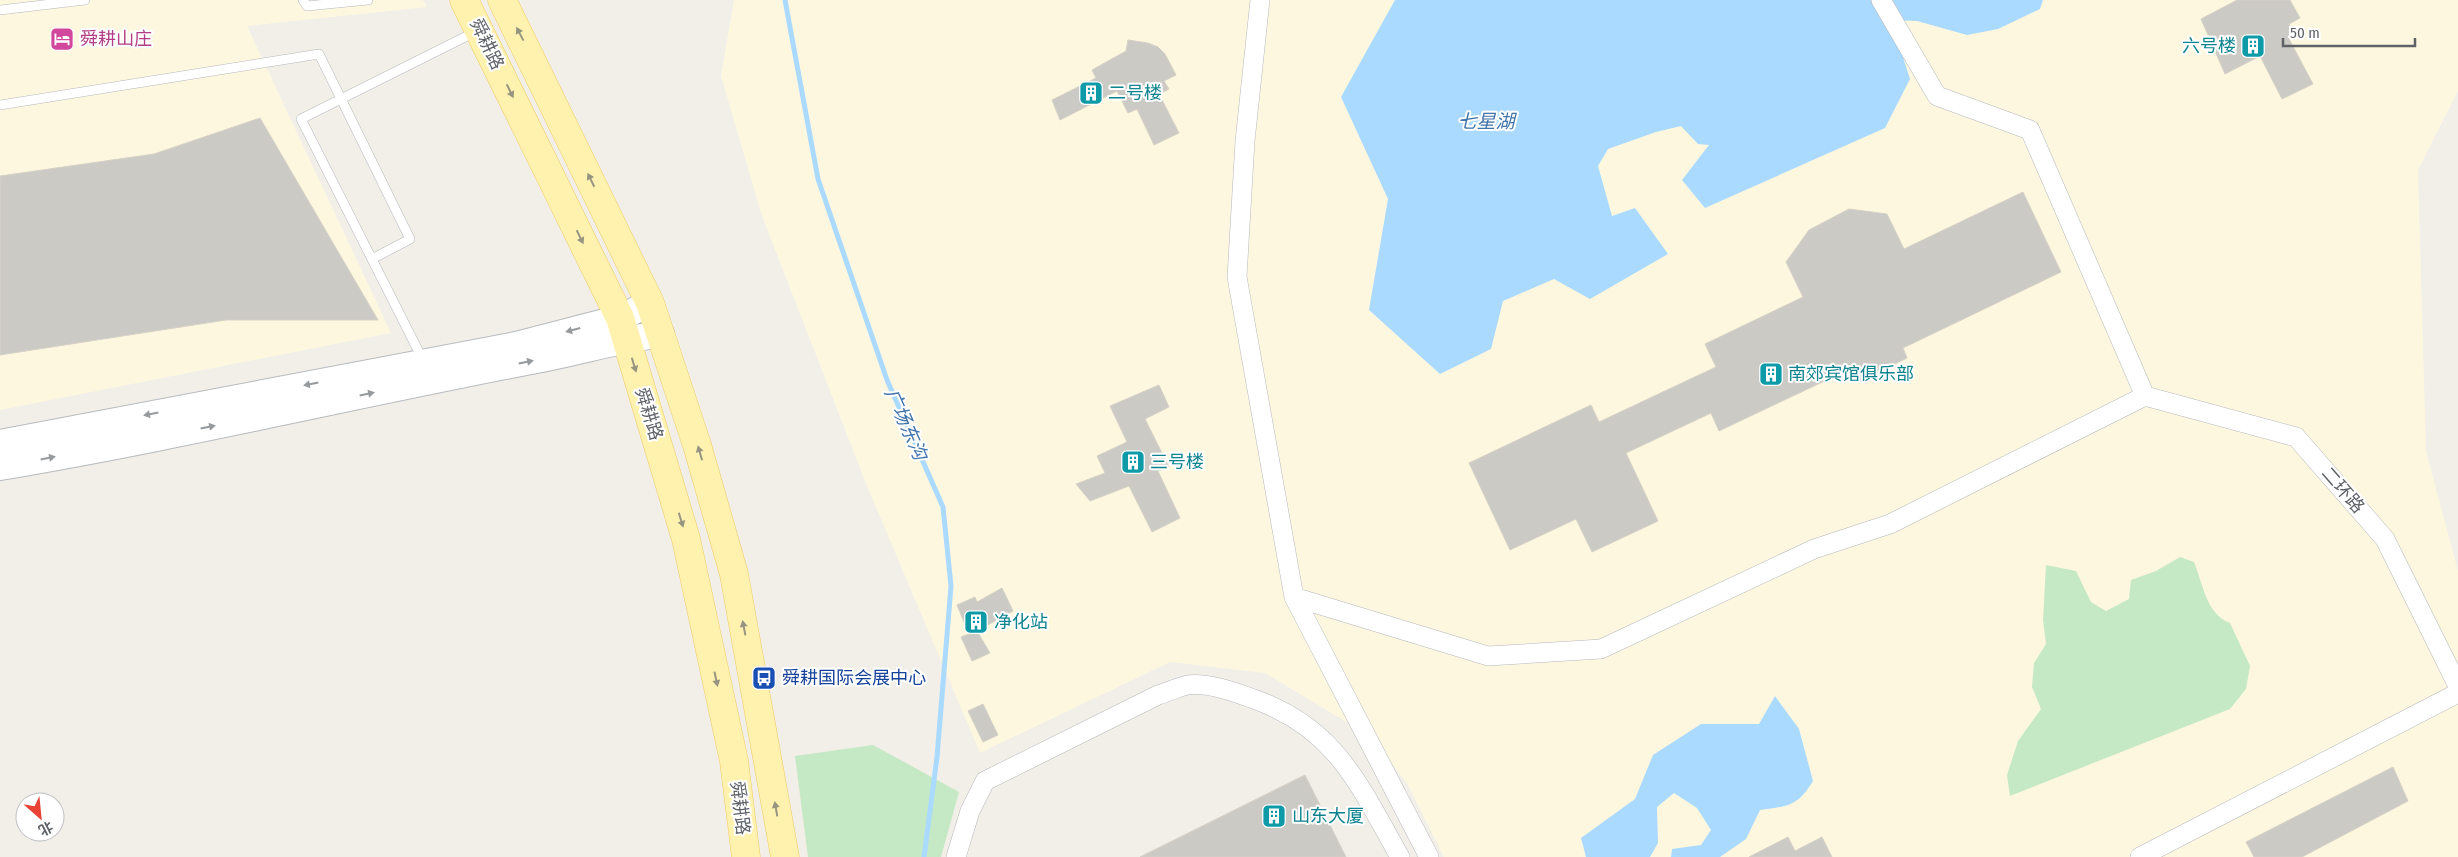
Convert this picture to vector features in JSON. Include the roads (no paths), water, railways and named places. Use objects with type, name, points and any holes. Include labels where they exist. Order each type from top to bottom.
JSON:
[{"type":"main road","name":"舜耕路","points":[[464,0],[623,328],[686,539],[734,761],[746,857]]},
{"type":"main road","name":"舜耕路","points":[[502,0],[650,303],[697,445],[734,574],[785,857]]},
{"type":"main road","points":[[0,467],[559,356],[623,328],[650,303]]},
{"type":"main road","points":[[0,443],[516,345],[623,328],[660,334]]},
{"type":"street","points":[[1260,0],[1245,141],[1237,277],[1294,597],[1429,857]]},
{"type":"street","points":[[1294,597],[1488,656],[1602,649],[1814,549],[1890,524],[2145,396],[2030,130],[1937,96],[1881,0]]},
{"type":"street","name":"二环路","points":[[2145,396],[2296,437],[2385,539],[2458,685]]},
{"type":"street","points":[[956,857],[970,810],[985,781],[1158,695],[1189,685],[1230,690],[1278,707],[1321,736],[1350,769],[1400,857]]},
{"type":"street","points":[[2140,857],[2458,694]]},
{"type":"lane","points":[[0,10],[85,0]]},
{"type":"lane","points":[[302,0],[307,6],[368,0]]},
{"type":"lane","points":[[424,362],[301,119],[480,30]]},
{"type":"lane","points":[[0,105],[319,54],[410,239],[372,259]]},
{"type":"water","name":"七星湖","points":[[1395,0],[2043,0],[2040,9],[1998,29],[1967,35],[1917,21],[1891,20],[1910,79],[1885,128],[1705,208],[1682,180],[1709,145],[1698,144],[1681,126],[1656,132],[1608,149],[1598,166],[1612,216],[1635,208],[1668,254],[1590,299],[1554,279],[1503,301],[1491,349],[1440,374],[1369,310],[1388,199],[1341,97]]},
{"type":"water","points":[[1775,696],[1799,729],[1813,781],[1797,801],[1785,806],[1760,810],[1746,839],[1720,857],[1671,857],[1672,849],[1701,845],[1711,830],[1697,808],[1674,793],[1657,807],[1658,843],[1650,857],[1586,857],[1581,838],[1635,799],[1653,755],[1701,724],[1759,724]]},
{"type":"waterway","name":"广场东沟","points":[[785,0],[818,179],[887,380],[943,507],[951,586],[937,757],[924,857]]},
{"type":"place","name":"舜耕山庄","points":[[62,39]]},
{"type":"place","name":"六号楼","points":[[2253,46]]},
{"type":"place","name":"二号楼","points":[[1091,93]]},
{"type":"place","name":"南郊宾馆俱乐部","points":[[1771,374]]},
{"type":"place","name":"三号楼","points":[[1133,462]]},
{"type":"place","name":"净化站","points":[[976,622]]},
{"type":"place","name":"舜耕国际会展中心","points":[[764,678]]},
{"type":"place","name":"山东大厦","points":[[1274,816]]}]
